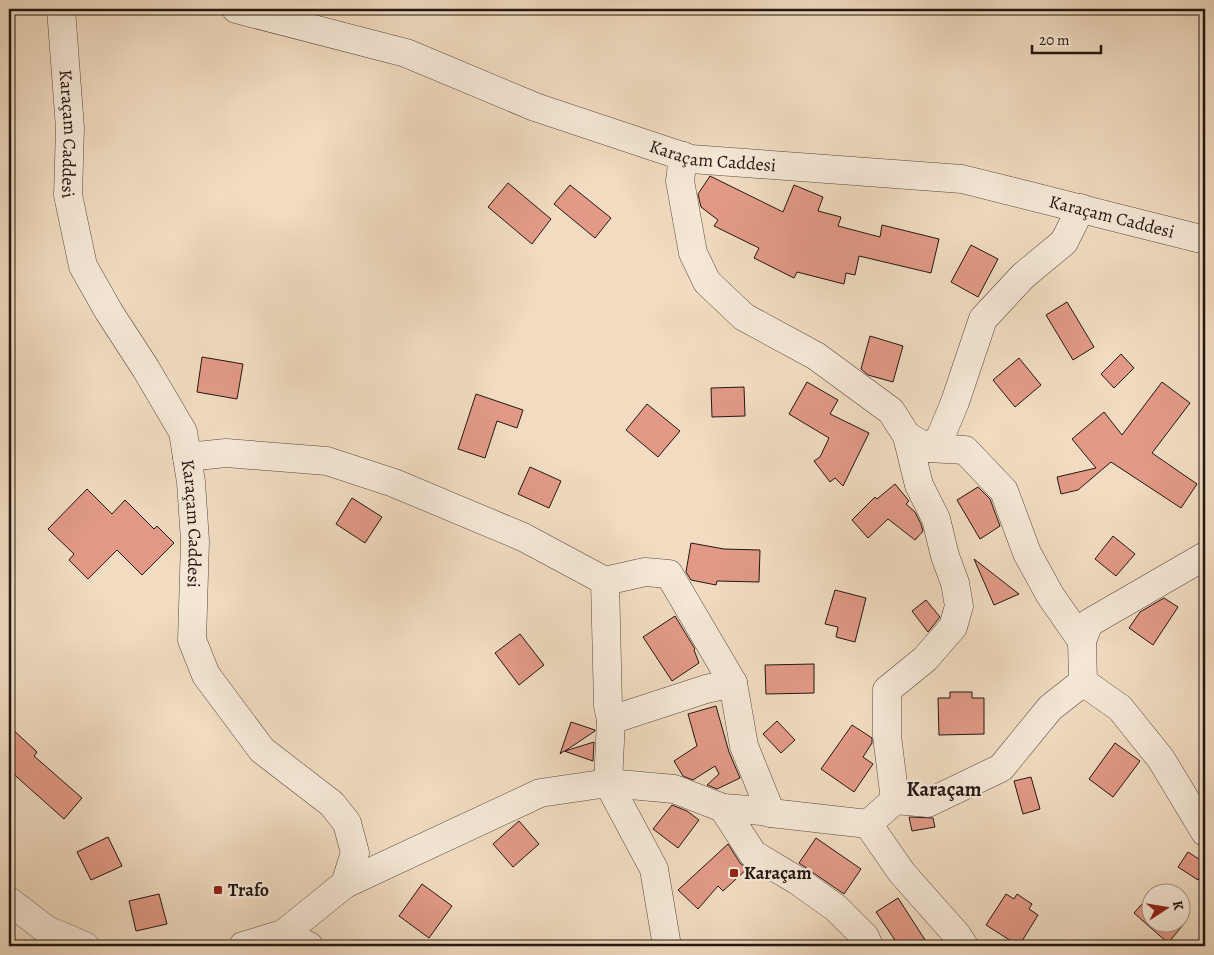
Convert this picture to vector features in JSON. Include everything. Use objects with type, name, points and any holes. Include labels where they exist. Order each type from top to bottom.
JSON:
[{"type":"street","name":"Karaçam Caddesi","points":[[61,9],[70,128],[68,195],[83,266],[183,432],[191,482],[195,541],[192,640],[206,675],[262,750],[332,804],[347,823],[355,853],[346,884]]},
{"type":"street","name":"Karaçam Caddesi","points":[[236,9],[406,53],[535,107],[692,159],[962,179],[1205,240]]},
{"type":"street","points":[[683,156],[680,181],[693,252],[707,282],[744,317],[816,356],[891,411],[917,442],[919,485],[936,519],[945,556],[955,583],[959,606],[953,627],[925,659],[887,690],[888,736],[895,800]]},
{"type":"street","points":[[917,442],[940,438],[955,402],[983,319],[1023,276],[1064,242],[1081,208]]},
{"type":"street","points":[[917,442],[966,450],[1004,491],[1027,553],[1050,595],[1082,641]]},
{"type":"street","points":[[187,457],[226,453],[328,461],[394,483],[523,537],[605,581],[645,572],[669,574],[734,683],[744,746],[771,813]]},
{"type":"street","points":[[1083,682],[1082,641],[1089,623],[1205,556]]},
{"type":"street","points":[[605,581],[608,706],[611,720],[608,783],[654,868],[667,946]]},
{"type":"street","points":[[243,946],[283,934],[346,884],[540,793],[608,783],[674,789],[723,808],[762,810],[771,813],[868,824],[895,800],[928,803],[1002,768],[1050,708],[1083,682]]},
{"type":"street","points":[[1083,682],[1120,708],[1161,758],[1205,832]]},
{"type":"street","points":[[611,720],[706,689],[734,683]]},
{"type":"street","points":[[723,808],[753,854],[798,881],[836,908],[865,937],[870,946]]},
{"type":"street","points":[[868,824],[902,873],[957,935],[964,946]]},
{"type":"street","points":[[9,901],[41,938],[85,946]]},
{"type":"street","points":[[283,934],[309,946]]},
{"type":"building","points":[[710,176],[783,212],[794,185],[823,197],[818,211],[841,217],[838,226],[880,237],[882,225],[939,239],[931,273],[859,256],[855,275],[846,273],[844,284],[797,272],[794,278],[754,258],[759,248],[714,226],[718,220],[701,207],[698,194]]},
{"type":"building","points":[[508,183],[551,219],[532,244],[488,207]]},
{"type":"building","points":[[570,185],[611,218],[595,238],[554,204]]},
{"type":"building","points":[[971,245],[998,259],[978,297],[951,282]]},
{"type":"building","points":[[1067,302],[1094,347],[1073,360],[1046,315]]},
{"type":"building","points":[[870,336],[903,346],[893,382],[868,375],[861,369]]},
{"type":"building","points":[[1121,354],[1134,368],[1114,388],[1101,374]]},
{"type":"building","points":[[202,357],[243,364],[237,399],[197,392]]},
{"type":"building","points":[[1019,358],[1041,385],[1015,407],[993,380]]},
{"type":"building","points":[[807,382],[838,400],[830,414],[869,433],[843,486],[835,478],[830,482],[814,461],[820,457],[829,438],[789,414]]},
{"type":"building","points":[[1162,382],[1190,403],[1152,453],[1197,484],[1181,508],[1111,462],[1078,490],[1061,494],[1057,477],[1096,468],[1072,439],[1104,412],[1122,435]]},
{"type":"building","points":[[744,387],[745,416],[712,417],[711,388]]},
{"type":"building","points":[[476,394],[523,410],[517,428],[497,421],[485,458],[458,449]]},
{"type":"building","points":[[647,404],[680,431],[658,457],[626,430]]},
{"type":"building","points":[[530,467],[561,481],[549,508],[518,494]]},
{"type":"building","points":[[895,484],[909,501],[906,504],[915,512],[923,531],[915,540],[888,519],[868,538],[852,520],[875,497],[877,499]]},
{"type":"building","points":[[978,487],[990,499],[1000,526],[980,539],[957,500]]},
{"type":"building","points":[[87,489],[112,514],[125,500],[154,529],[157,526],[174,543],[142,575],[117,550],[88,579],[69,560],[74,554],[48,529]]},
{"type":"building","points":[[352,498],[382,517],[365,543],[336,524]]},
{"type":"building","points":[[1113,536],[1135,554],[1116,576],[1095,559]]},
{"type":"building","points":[[691,543],[724,549],[760,550],[759,582],[717,581],[716,585],[691,580],[686,572]]},
{"type":"building","points":[[974,559],[1019,594],[994,605]]},
{"type":"building","points":[[835,590],[866,598],[855,642],[836,637],[838,627],[825,624]]},
{"type":"building","points":[[1164,598],[1178,607],[1153,645],[1129,628],[1140,612]]},
{"type":"building","points":[[926,600],[940,617],[928,632],[912,611]]},
{"type":"building","points":[[675,616],[695,649],[699,663],[672,681],[643,637]]},
{"type":"building","points":[[520,634],[544,665],[519,685],[495,653]]},
{"type":"building","points":[[814,664],[814,693],[766,694],[765,665]]},
{"type":"building","points":[[950,692],[972,692],[972,698],[984,698],[984,734],[939,735],[938,698],[950,698]]},
{"type":"building","points":[[716,706],[729,752],[740,778],[717,789],[707,785],[719,774],[715,766],[693,780],[683,776],[674,761],[697,746],[688,714]]},
{"type":"building","points":[[777,721],[795,740],[781,753],[763,734]]},
{"type":"building","points":[[571,722],[595,731],[565,751],[594,742],[593,761],[564,751],[560,754]]},
{"type":"building","points":[[852,725],[872,738],[872,743],[863,757],[873,764],[854,792],[821,769]]},
{"type":"building","points":[[9,726],[37,752],[34,756],[82,798],[64,819],[9,770]]},
{"type":"building","points":[[1115,743],[1140,761],[1113,797],[1089,779]]},
{"type":"building","points":[[1031,777],[1040,809],[1023,814],[1014,781]]},
{"type":"building","points":[[672,805],[687,811],[699,820],[678,848],[653,829]]},
{"type":"building","points":[[909,817],[933,818],[935,827],[912,831]]},
{"type":"building","points":[[519,821],[539,844],[513,867],[493,844]]},
{"type":"building","points":[[108,837],[122,866],[91,880],[77,852]]},
{"type":"building","points":[[816,838],[861,869],[844,894],[799,863]]},
{"type":"building","points":[[728,844],[740,863],[747,869],[723,891],[718,886],[698,909],[678,890]]},
{"type":"building","points":[[1188,852],[1205,863],[1205,868],[1198,880],[1178,867]]},
{"type":"building","points":[[422,884],[452,906],[429,938],[399,916]]},
{"type":"building","points":[[159,894],[167,924],[136,931],[129,901]]},
{"type":"building","points":[[1006,894],[1014,899],[1017,894],[1032,904],[1029,909],[1038,915],[1019,946],[986,925]]},
{"type":"building","points":[[898,898],[929,946],[899,946],[876,912]]},
{"type":"building","points":[[1142,904],[1142,920],[1134,913]]},
{"type":"building","points":[[1156,932],[1177,932],[1168,943]]},
{"type":"place","name":"Karaçam","points":[[734,873]]},
{"type":"place","name":"Trafo","points":[[218,890]]},
{"type":"district","name":"Karaçam","points":[[944,789]]}]
